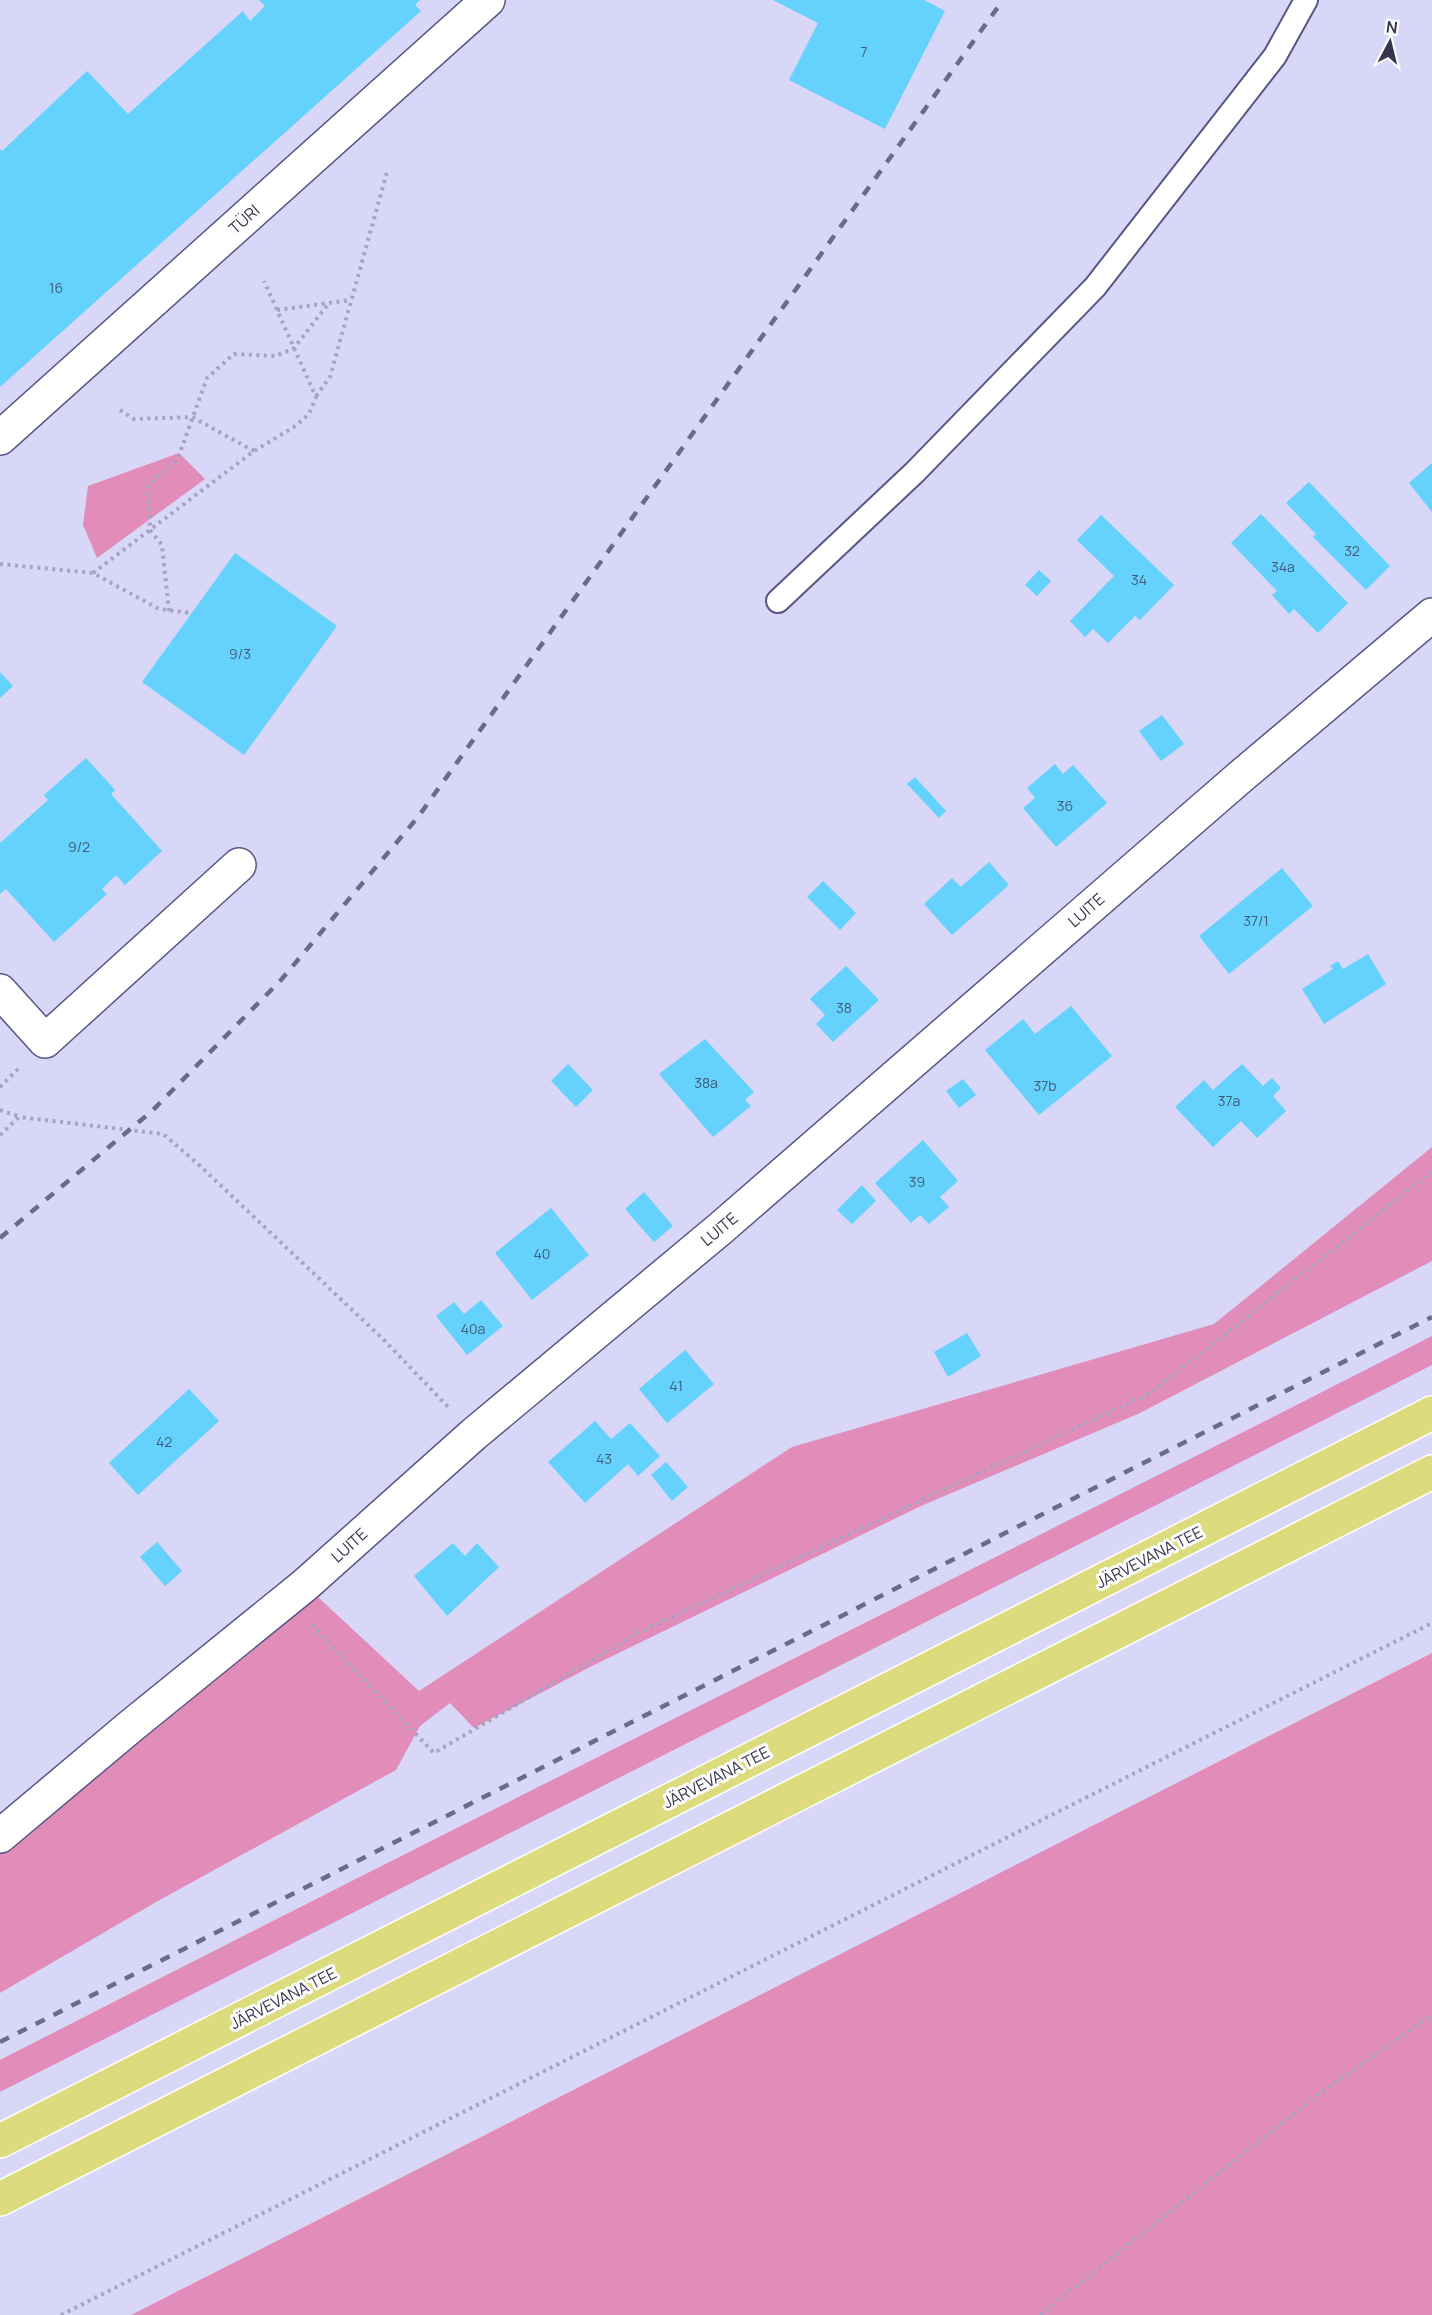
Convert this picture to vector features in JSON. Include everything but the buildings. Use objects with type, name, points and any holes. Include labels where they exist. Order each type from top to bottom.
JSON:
[{"type":"highway","name":"JÄRVEVANA TEE","points":[[0,2141],[1432,1413]]},
{"type":"highway","points":[[0,2199],[1432,1472]]},
{"type":"street","name":"TÜRI","points":[[0,438],[488,0]]},
{"type":"street","name":"LUITE","points":[[0,1836],[287,1599],[474,1434],[721,1228],[1239,778],[1432,615]]},
{"type":"street","points":[[0,991],[45,1041],[239,865]]},
{"type":"lane","points":[[778,601],[915,472],[1095,287],[1275,56],[1306,0]]},
{"type":"path","points":[[93,573],[254,451],[294,427],[309,414],[316,397],[330,377],[387,172]]},
{"type":"path","points":[[264,281],[316,397]]},
{"type":"path","points":[[277,310],[351,300]]},
{"type":"path","points":[[169,611],[162,545],[150,530],[148,485],[177,461],[207,378],[234,354],[276,356],[294,348],[330,303]]},
{"type":"path","points":[[120,410],[134,419],[192,417],[254,451]]},
{"type":"path","points":[[0,564],[93,573],[159,609],[191,613]]},
{"type":"path","points":[[0,1110],[19,1117],[163,1134],[198,1164],[384,1340],[474,1434]]},
{"type":"path","points":[[0,1135],[19,1117]]},
{"type":"path","points":[[287,1599],[434,1753],[638,1633],[1152,1392],[1432,1172]]},
{"type":"path","points":[[62,2315],[1432,1623]]},
{"type":"path","points":[[1040,2315],[1315,2097],[1432,2015]]},
{"type":"shaded area","points":[[179,453],[205,479],[97,558],[83,525],[88,486]]},
{"type":"shaded area","points":[[1432,1147],[1432,1261],[1140,1413],[921,1506],[594,1665],[474,1728],[450,1703],[420,1726],[396,1770],[158,1901],[0,1993],[0,1836],[305,1585],[419,1691],[792,1447],[1214,1324]]},
{"type":"shaded area","points":[[1432,1336],[1432,1365],[0,2092],[0,2060]]},
{"type":"shaded area","points":[[1432,1653],[1432,2315],[131,2315]]},
{"type":"railway","points":[[0,1238],[152,1111],[281,980],[418,817],[1003,0]]},
{"type":"railway","points":[[0,2042],[1432,1317]]}]
